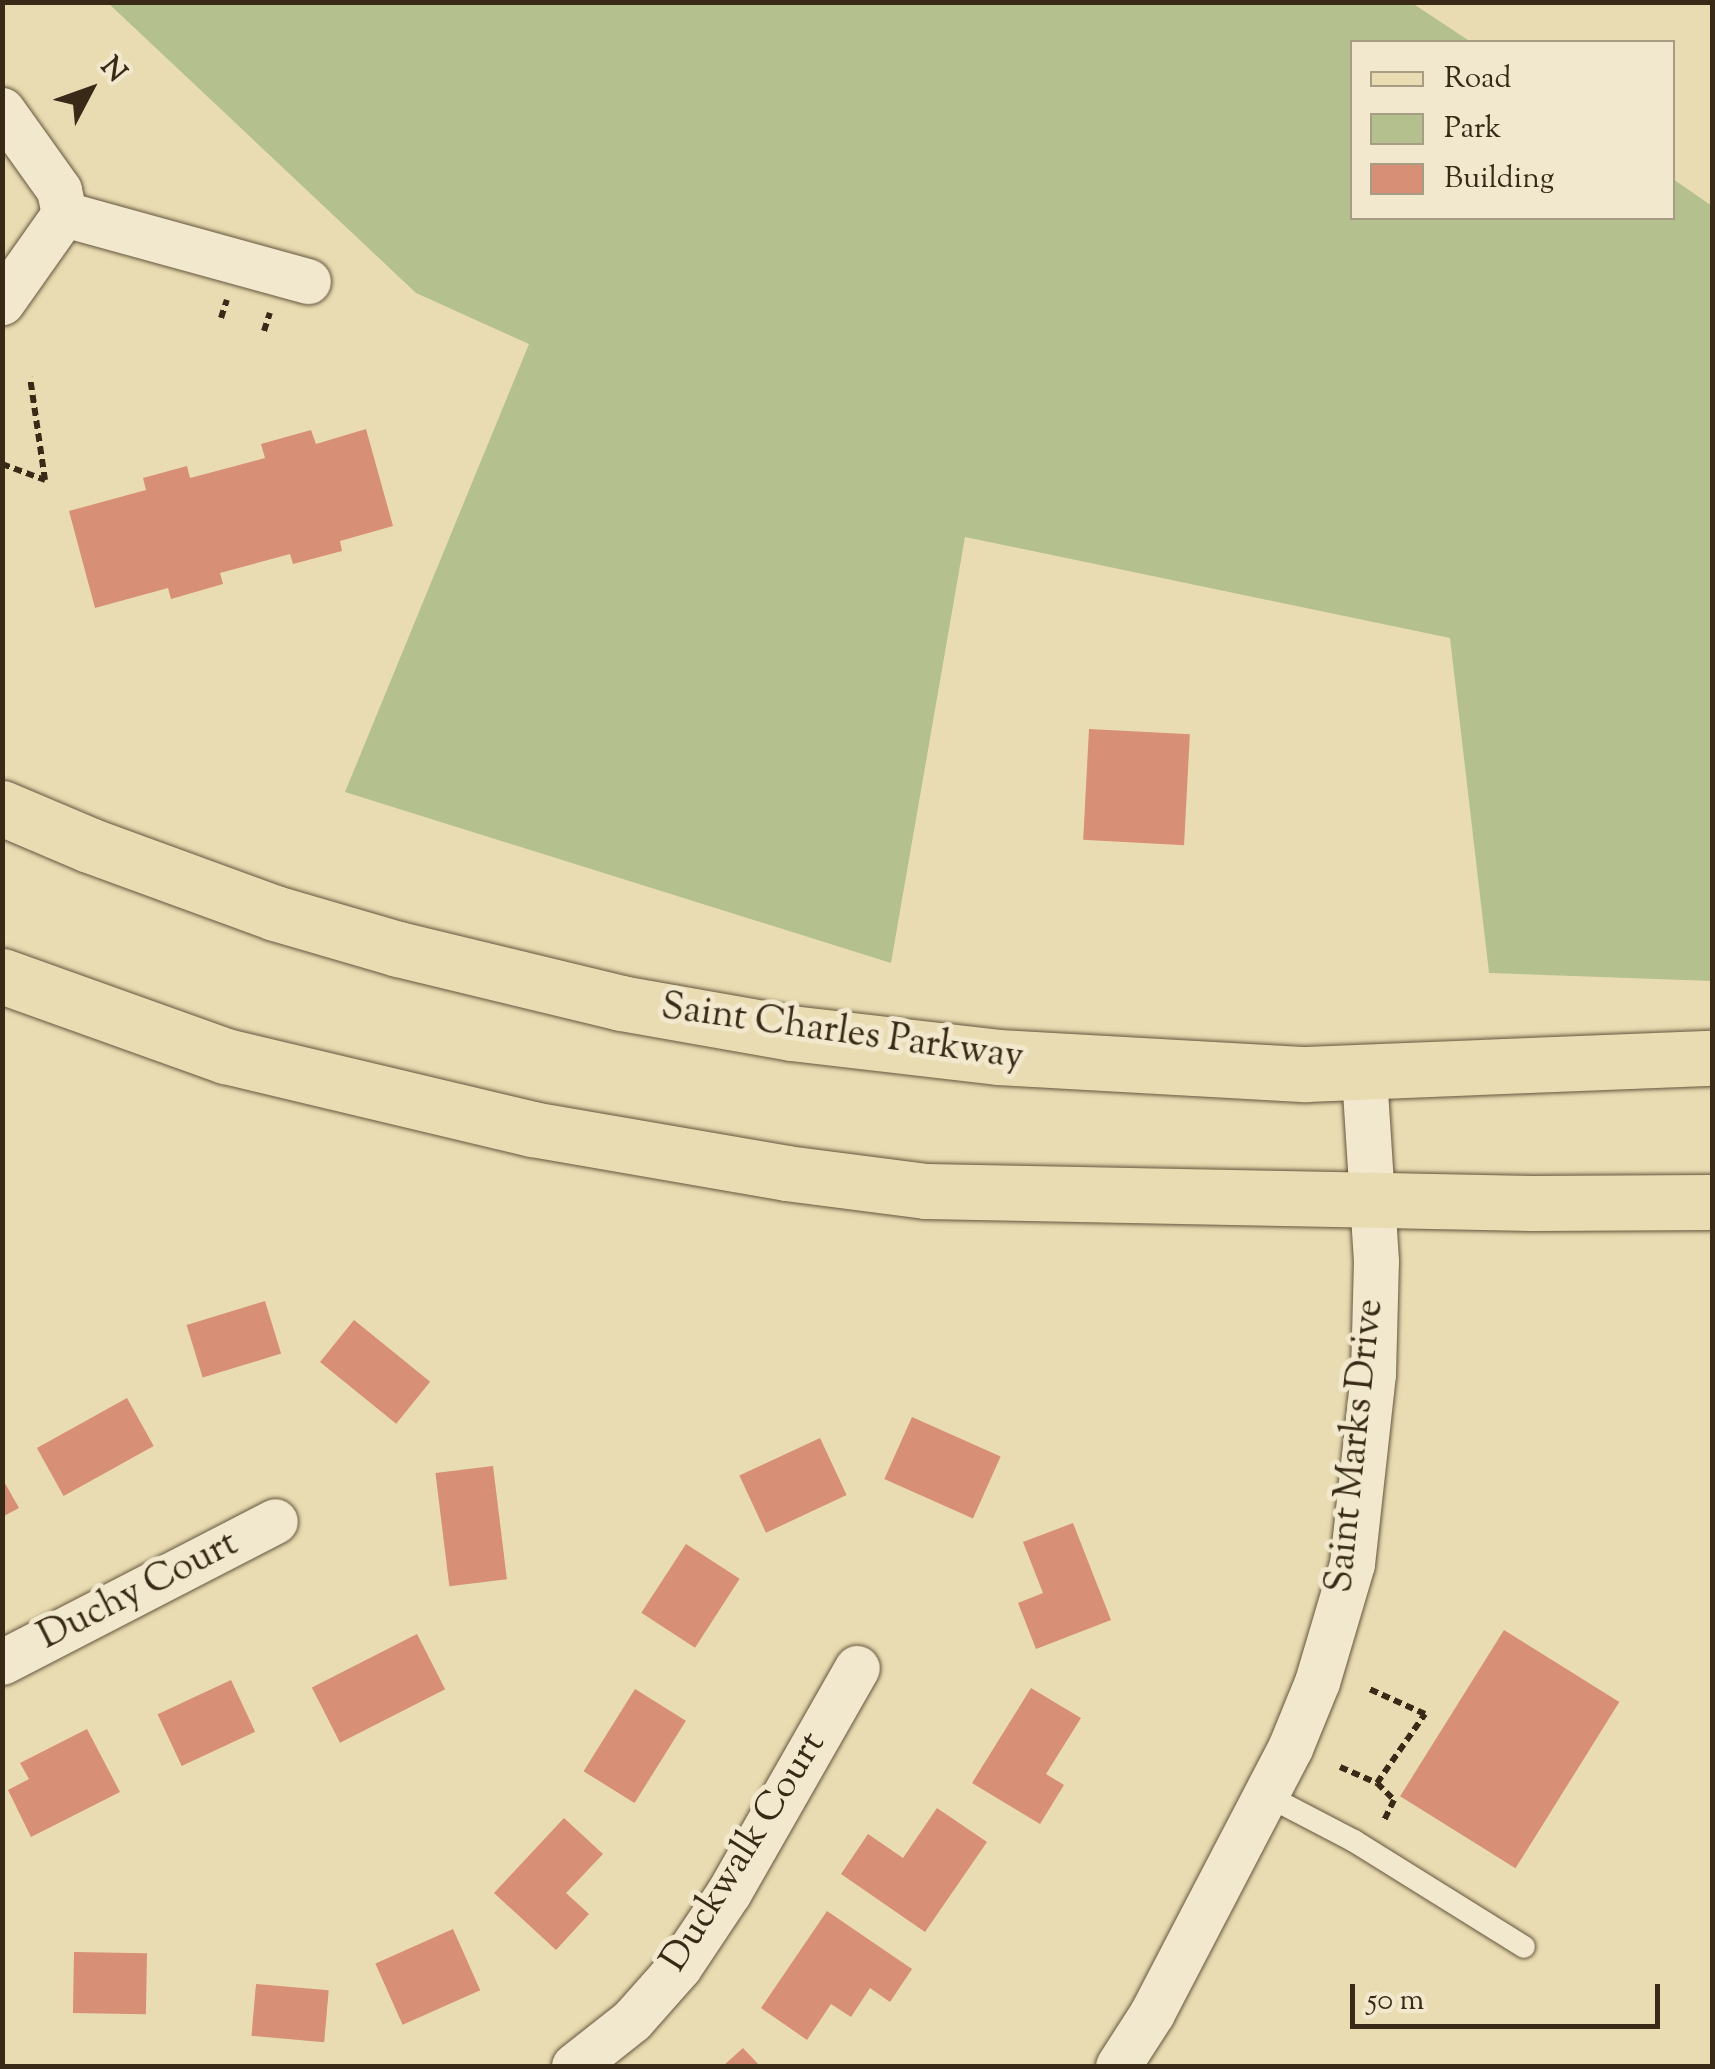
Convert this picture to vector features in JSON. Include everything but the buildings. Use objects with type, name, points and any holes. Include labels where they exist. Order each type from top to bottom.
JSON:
[{"type":"main road","name":"Saint Charles Parkway","points":[[2,808],[89,845],[275,913],[398,949],[620,1003],[791,1032],[952,1053],[1132,1067],[1364,1074],[1712,1058]]},
{"type":"main road","points":[[2,976],[226,1056],[532,1129],[786,1173],[926,1191],[1712,1202]]},
{"type":"street","points":[[2,110],[59,190],[64,214],[2,302]]},
{"type":"street","points":[[64,214],[308,281]]},
{"type":"street","name":"Saint Marks Drive","points":[[1118,2066],[1152,2013],[1201,1914],[1268,1796],[1317,1682],[1352,1564],[1372,1374],[1374,1200],[1364,1074]]},
{"type":"street","name":"Duchy Court","points":[[2,1662],[275,1521]]},
{"type":"street","name":"Duckwalk Court","points":[[574,2066],[632,2020],[680,1967],[729,1892],[857,1668]]},
{"type":"lane","points":[[1268,1796],[1354,1840],[1524,1947]]},
{"type":"path","points":[[2,464],[44,480],[30,377]]},
{"type":"path","points":[[1369,1689],[1425,1714],[1377,1783]]},
{"type":"path","points":[[1340,1767],[1377,1783],[1394,1800]]},
{"type":"green space","points":[[108,3],[1412,3],[1468,40],[1350,40],[1350,220],[1675,220],[1675,180],[1712,206],[1712,981],[1489,973],[1450,638],[965,537],[891,963],[345,792],[529,344],[416,293]]}]
